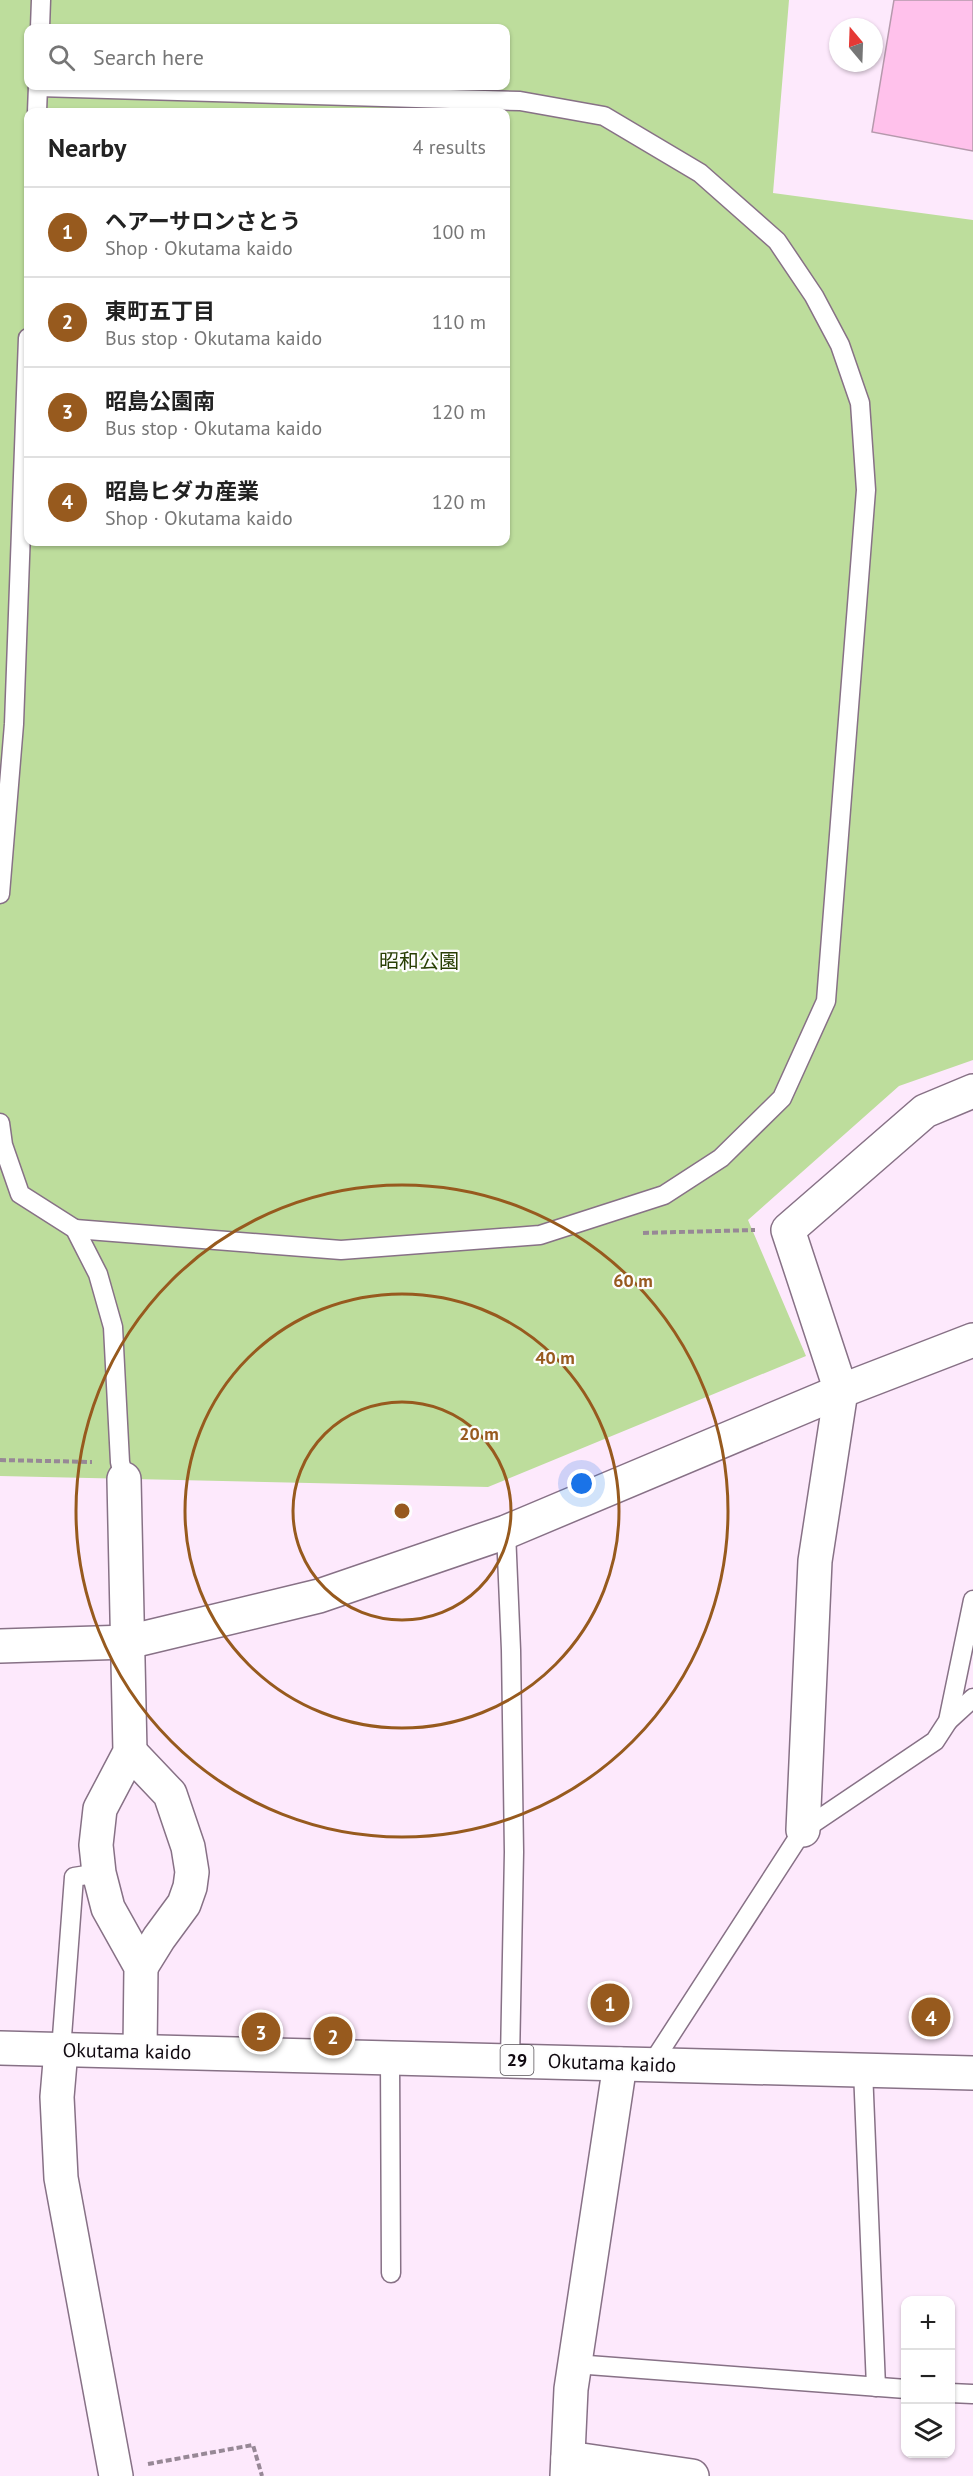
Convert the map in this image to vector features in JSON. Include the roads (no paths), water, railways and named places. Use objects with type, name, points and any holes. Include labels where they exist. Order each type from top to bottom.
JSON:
[{"type":"street","points":[[803,1830],[815,1561],[842,1391],[788,1230],[925,1111],[973,1091]]},
{"type":"street","points":[[0,1646],[128,1642],[319,1596],[506,1533],[842,1391],[973,1340]]},
{"type":"street","points":[[122,1470],[130,1752],[100,1809],[96,1827],[96,1845],[99,1873],[108,1908],[141,1967],[140,2051]]},
{"type":"street","points":[[130,1752],[170,1794],[188,1846],[192,1872],[184,1904],[141,1967]]},
{"type":"street","name":"Okutama kaido","points":[[0,2048],[973,2073]]},
{"type":"street","points":[[61,2050],[57,2097],[61,2178],[116,2473]]},
{"type":"street","points":[[635,2065],[575,2364],[568,2467],[692,2476]]},
{"type":"lane","points":[[40,0],[40,24]]},
{"type":"lane","points":[[37,108],[38,90]]},
{"type":"lane","points":[[0,1123],[3,1145],[20,1194],[75,1229],[341,1250],[540,1235],[664,1195],[721,1158],[782,1098],[826,1001],[866,490],[860,403],[840,345],[814,296],[777,241],[700,173],[603,116],[520,101],[167,90]]},
{"type":"lane","points":[[0,894],[24,412]]},
{"type":"lane","points":[[75,1229],[98,1274],[112,1327],[122,1470]]},
{"type":"lane","points":[[506,1533],[511,1650],[514,1852],[510,2060]]},
{"type":"lane","points":[[948,1721],[973,1600]]},
{"type":"lane","points":[[635,2065],[803,1830],[935,1741],[948,1721],[973,1698]]},
{"type":"lane","points":[[61,2050],[74,1878],[99,1873]]},
{"type":"lane","points":[[390,2059],[391,2273]]},
{"type":"lane","points":[[863,2070],[876,2387]]},
{"type":"lane","points":[[575,2364],[901,2390]]},
{"type":"lane","points":[[955,2393],[972,2394]]},
{"type":"place","name":"ヘアーサロンさとう","points":[[610,2003]]},
{"type":"place","name":"昭島ヒダカ産業","points":[[931,2017]]},
{"type":"place","name":"昭島公園南","points":[[261,2032]]},
{"type":"place","name":"東町五丁目","points":[[333,2036]]},
{"type":"park label","name":"昭和公園","points":[[419,961]]}]
